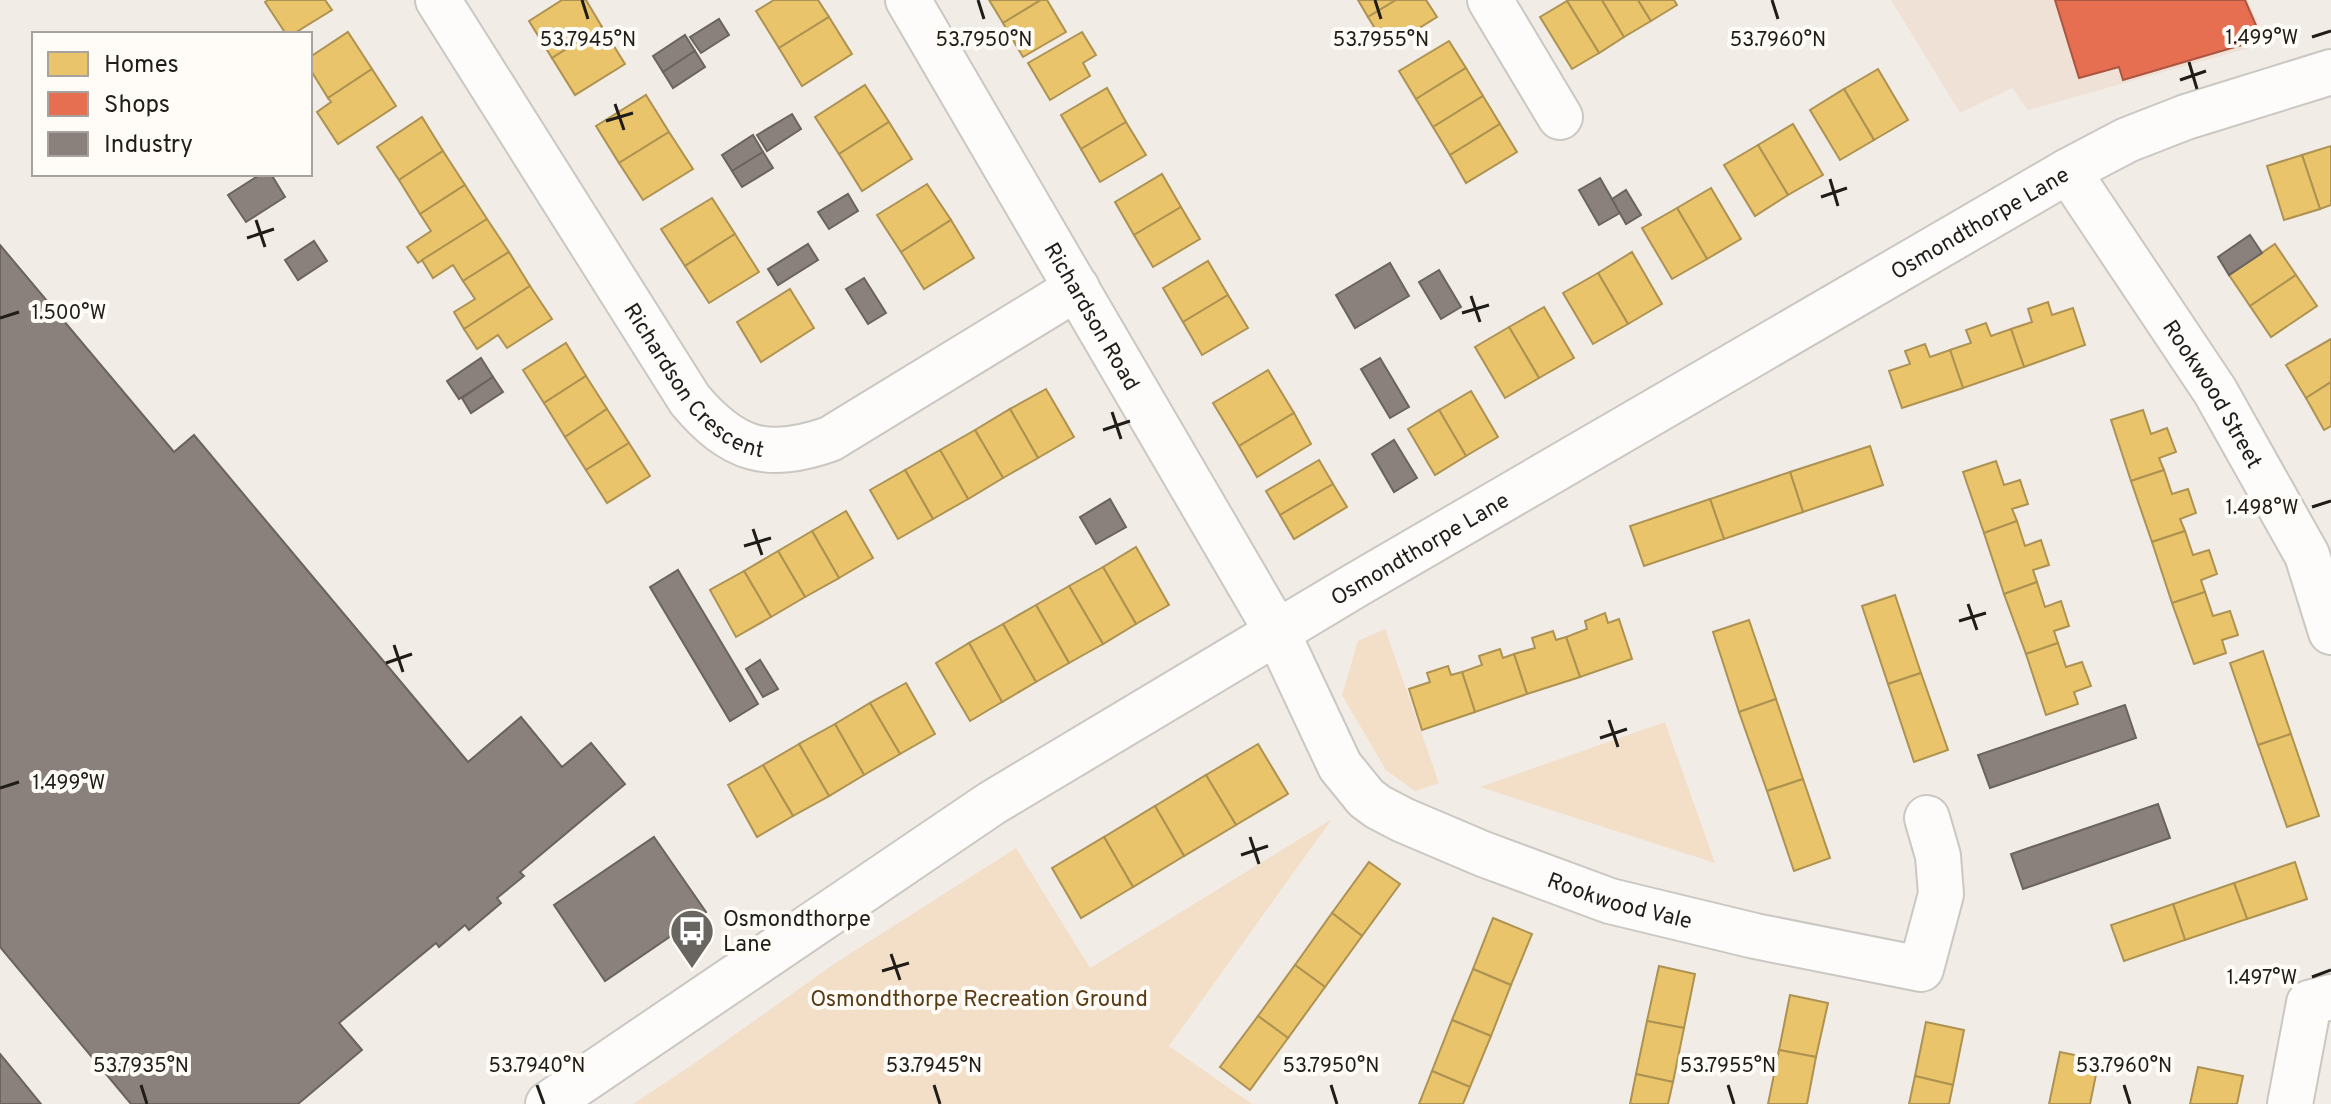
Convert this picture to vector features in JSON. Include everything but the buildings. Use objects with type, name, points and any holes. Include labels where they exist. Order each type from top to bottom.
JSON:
[{"type":"street","name":"Richardson Crescent","points":[[438,0],[690,400],[711,425],[737,442],[778,450],[800,449],[830,439],[1077,288]]},
{"type":"street","name":"Richardson Road","points":[[908,0],[1277,632]]},
{"type":"street","points":[[1490,0],[1560,117]]},
{"type":"street","name":"Osmondthorpe Lane","points":[[548,1104],[992,803],[1277,632],[2068,171],[2127,140],[2186,117],[2331,72]]},
{"type":"street","name":"Rookwood Street","points":[[2068,171],[2215,391],[2319,556],[2331,632]]},
{"type":"street","name":"Rookwood Vale","points":[[1277,632],[1340,766],[1366,798],[1403,820],[1483,854],[1610,901],[1755,936],[1921,969],[1941,894],[1938,856],[1927,818]]},
{"type":"street","points":[[2290,1104],[2309,1003],[2331,997]]},
{"type":"shaded area","points":[[1891,0],[2248,0],[2267,43],[2028,110],[2012,88],[1960,113]]},
{"type":"green space","points":[[1385,629],[1439,783],[1415,791],[1386,770],[1342,695],[1358,641]]},
{"type":"green space","points":[[1665,722],[1715,863],[1480,787]]},
{"type":"green space","name":"Osmondthorpe Recreation Ground","points":[[1332,819],[1169,1046],[1252,1104],[633,1104],[834,964],[1016,848],[1090,968]]},
{"type":"place","name":"Osmondthorpe Lane","points":[[692,970]]}]
